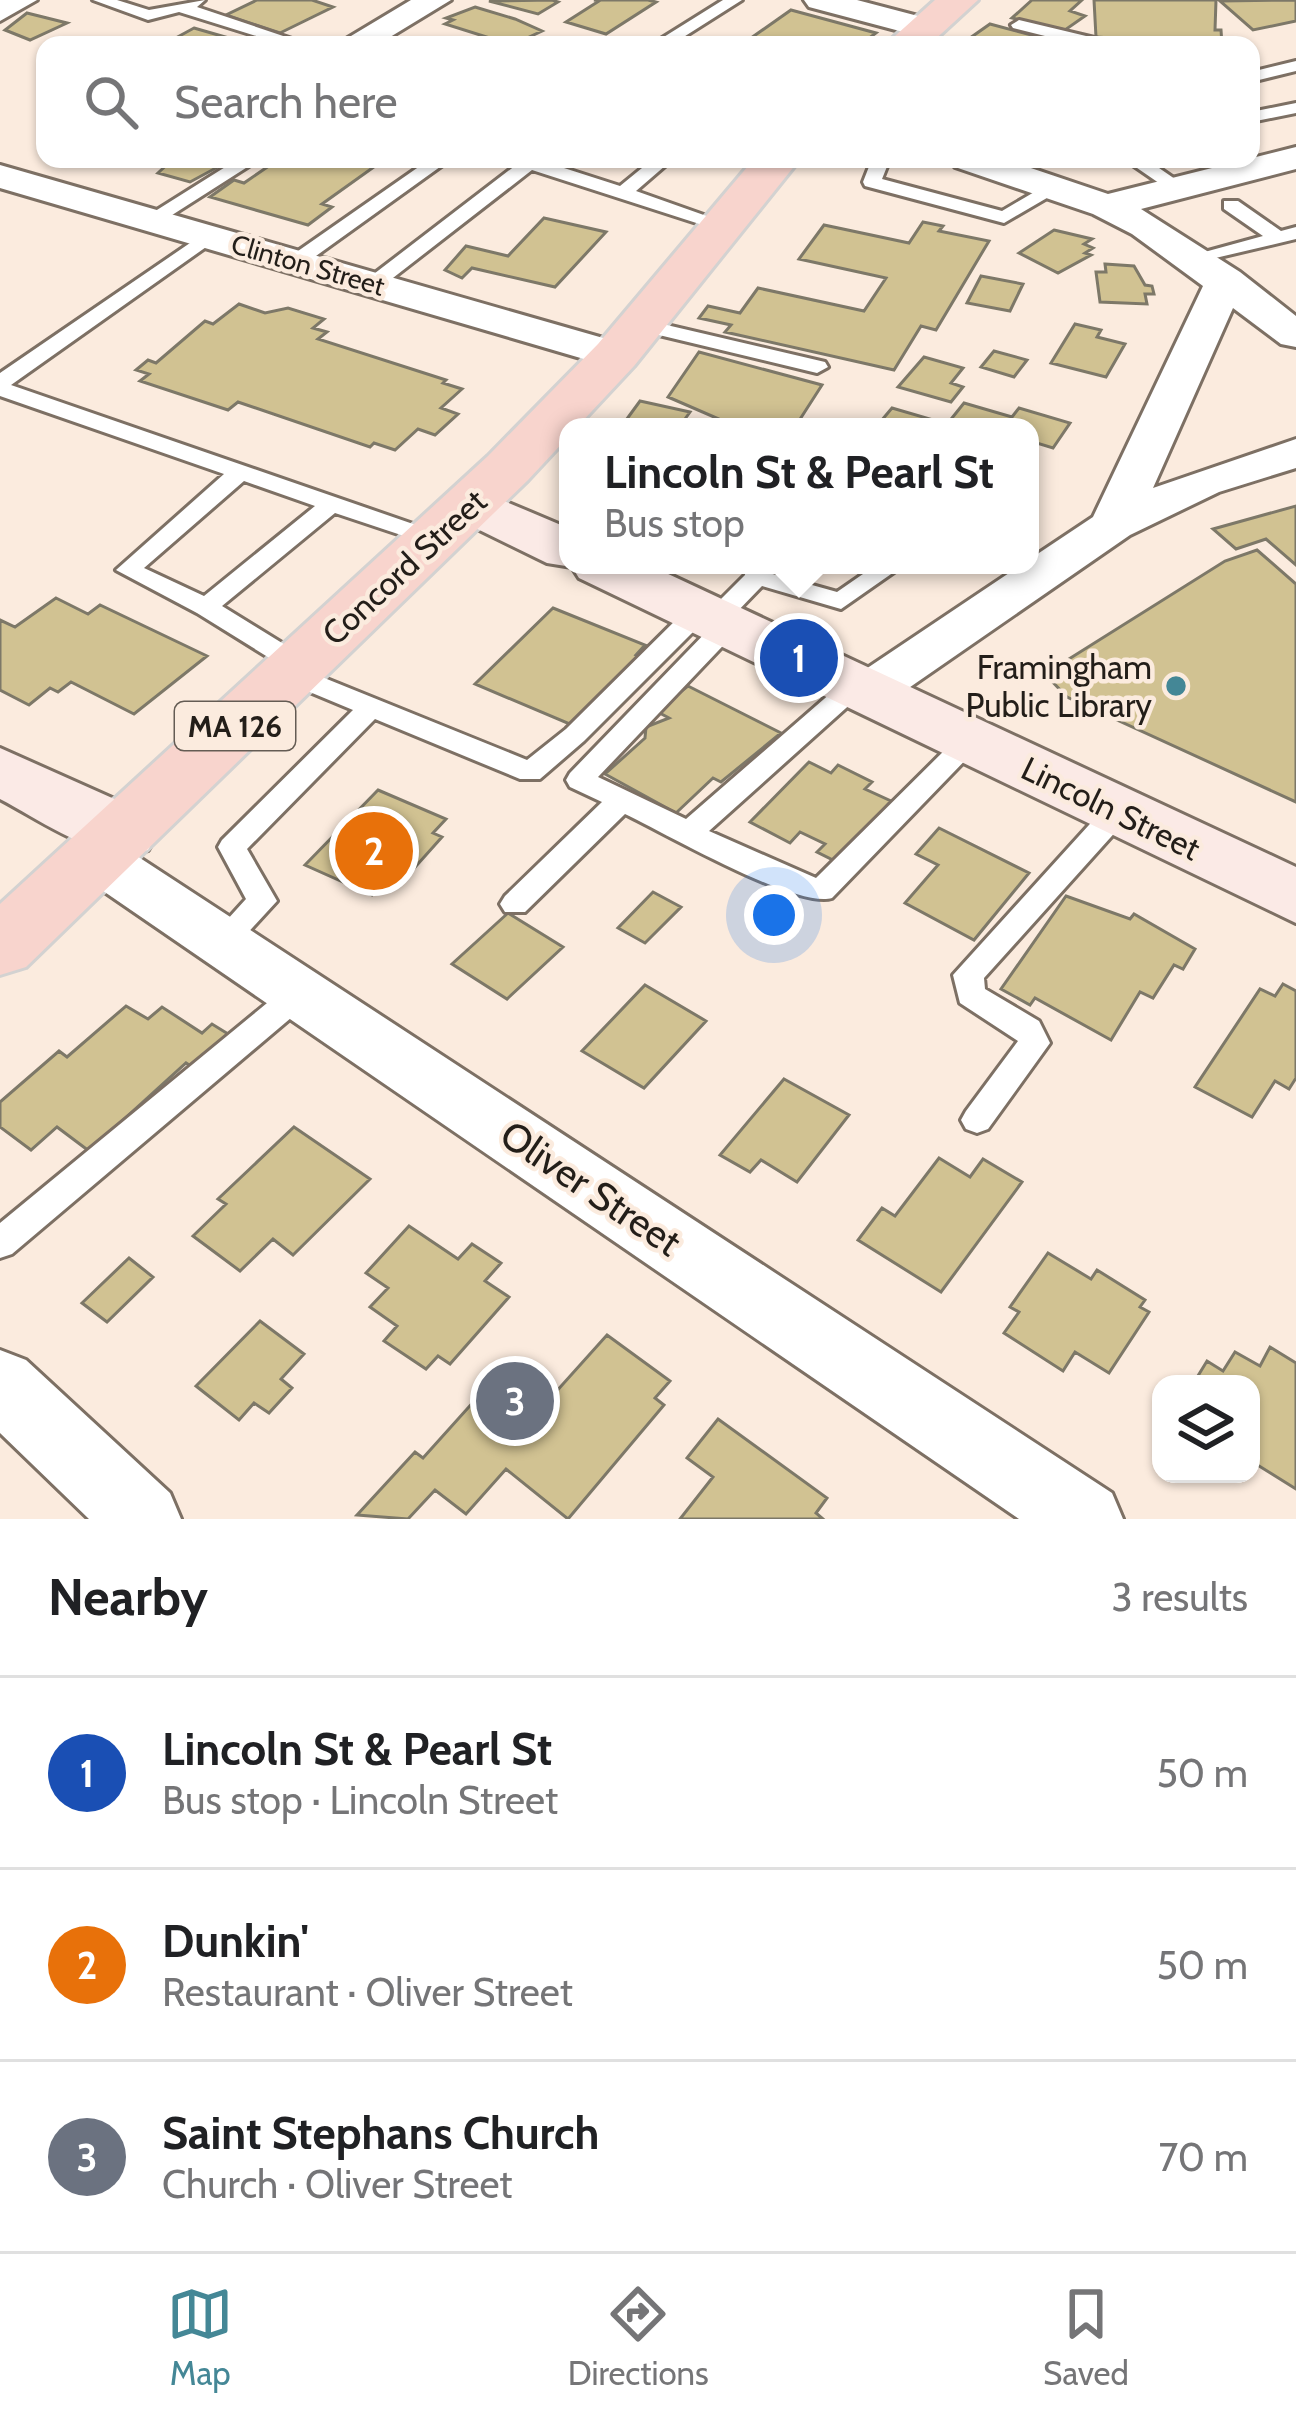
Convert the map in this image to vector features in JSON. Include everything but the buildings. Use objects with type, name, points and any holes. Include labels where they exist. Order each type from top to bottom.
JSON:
[{"type":"main road","points":[[915,36],[959,0]]},
{"type":"main road","name":"Concord Street","points":[[0,947],[452,521],[629,340],[770,168]]},
{"type":"street","points":[[0,11],[21,0]]},
{"type":"street","points":[[820,0],[915,36]]},
{"type":"street","points":[[367,36],[424,2]]},
{"type":"street","points":[[1106,206],[1233,179],[1288,160]]},
{"type":"street","points":[[995,168],[1106,206],[1211,270],[1296,335]]},
{"type":"street","name":"Clinton Street","points":[[0,176],[373,284],[629,340]]},
{"type":"street","points":[[1113,524],[1211,270]]},
{"type":"street","points":[[1039,572],[1113,524],[1203,482],[1296,453]]},
{"type":"street","points":[[452,521],[559,548]]},
{"type":"street","name":"Lincoln Street","points":[[634,574],[731,600],[862,688],[1296,897]]},
{"type":"street","points":[[862,688],[1036,574]]},
{"type":"street","points":[[0,771],[111,845]]},
{"type":"street","name":"Oliver Street","points":[[111,845],[222,942],[1085,1519]]},
{"type":"street","points":[[0,1384],[142,1519]]},
{"type":"lane","points":[[101,0],[148,15],[202,0]]},
{"type":"lane","points":[[674,36],[734,0]]},
{"type":"lane","points":[[183,8],[273,36]]},
{"type":"lane","points":[[1019,26],[1063,36]]},
{"type":"lane","points":[[1260,75],[1296,66]]},
{"type":"lane","points":[[1260,100],[1276,112]]},
{"type":"lane","points":[[1260,116],[1296,108]]},
{"type":"lane","points":[[151,220],[236,168]]},
{"type":"lane","points":[[295,262],[429,168]]},
{"type":"lane","points":[[373,284],[515,168]]},
{"type":"lane","points":[[545,168],[722,225]]},
{"type":"lane","points":[[623,194],[653,168]]},
{"type":"lane","points":[[877,168],[872,182],[1004,217],[1055,188]]},
{"type":"lane","points":[[1147,168],[1179,188]]},
{"type":"lane","points":[[1211,270],[1287,235],[1233,179]]},
{"type":"lane","points":[[0,386],[209,236]]},
{"type":"lane","points":[[629,340],[817,367]]},
{"type":"lane","points":[[0,386],[332,503],[452,521]]},
{"type":"lane","points":[[240,472],[128,570],[206,608],[295,669],[371,707],[530,772],[731,600],[841,601],[879,574]]},
{"type":"lane","points":[[206,608],[332,503]]},
{"type":"lane","points":[[731,600],[580,780],[799,886],[822,890],[970,740]]},
{"type":"lane","points":[[689,832],[862,688]]},
{"type":"lane","points":[[222,942],[262,901],[232,847],[371,707]]},
{"type":"lane","points":[[515,904],[622,800]]},
{"type":"lane","points":[[977,1120],[1034,1043],[1028,1030],[971,995],[968,975],[1118,811]]},
{"type":"lane","points":[[0,1243],[300,993]]},
{"type":"place","name":"Lincoln St & Pearl St","points":[[799,658]]},
{"type":"place","name":"Framingham Public Library","points":[[1176,686]]},
{"type":"place","name":"Dunkin'","points":[[374,851]]},
{"type":"place","name":"Saint Stephans Church","points":[[515,1401]]}]
